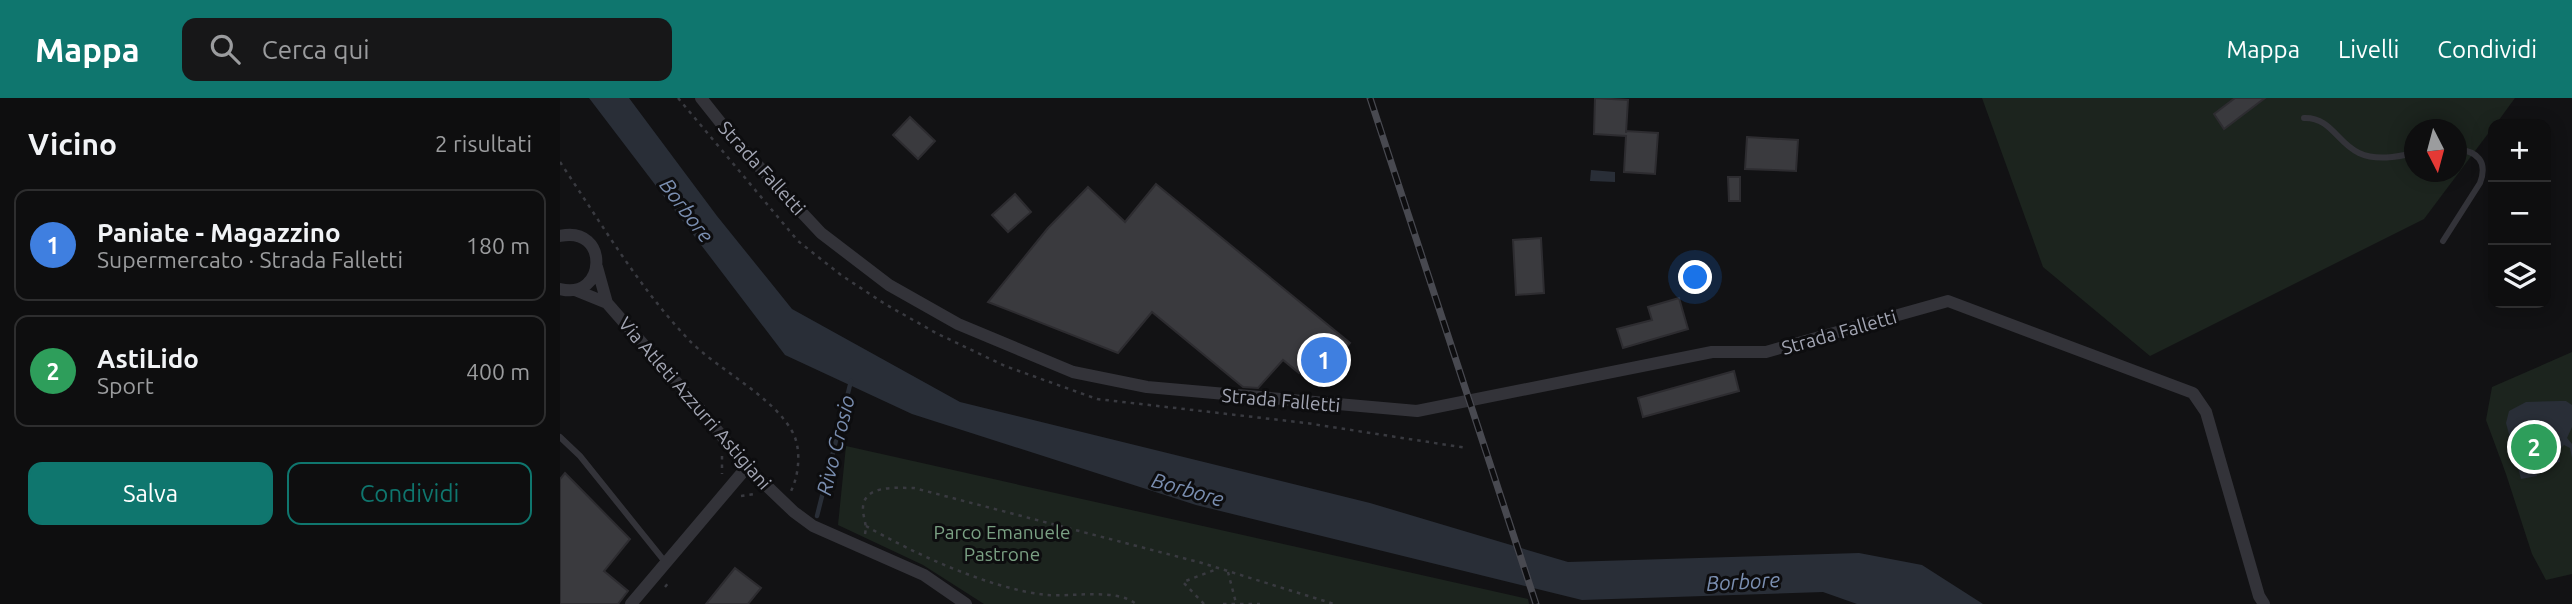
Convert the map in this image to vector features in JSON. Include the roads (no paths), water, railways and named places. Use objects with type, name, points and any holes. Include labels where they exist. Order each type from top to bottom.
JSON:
[{"type":"street","name":"Strada Falletti","points":[[701,98],[736,142],[821,233],[889,285],[958,324],[1073,372],[1147,387],[1417,411],[1712,352],[1766,352],[1948,301],[2193,393],[2206,412],[2259,596],[2264,604]]},
{"type":"street","name":"Via Atleti Azzurri Astigiani","points":[[560,236],[575,235],[590,244],[597,258],[607,303],[747,467],[794,512],[813,526],[923,575],[966,604]]},
{"type":"street","points":[[565,290],[590,281],[597,267]]},
{"type":"street","name":"Via Atleti Azzurri Astigiani","points":[[565,290],[607,303]]},
{"type":"street","points":[[631,604],[747,467]]},
{"type":"lane","points":[[2304,118],[2316,117],[2359,153],[2373,157],[2404,154]]},
{"type":"lane","points":[[2443,241],[2484,173],[2478,158],[2467,150]]},
{"type":"lane","points":[[560,437],[580,456],[666,563]]},
{"type":"water","name":"Borbore","points":[[589,98],[629,98],[717,216],[792,309],[960,402],[1370,503],[1568,562],[1859,553],[1922,565],[1983,604],[1857,604],[1823,592],[1582,600],[1196,505],[912,414],[785,355]]},
{"type":"water","points":[[1591,170],[1615,172],[1615,182],[1590,181]]},
{"type":"water","points":[[2566,401],[2572,405],[2572,427],[2567,438],[2572,444],[2572,458],[2570,448],[2564,445],[2558,451],[2560,462],[2547,464],[2542,446],[2552,442],[2557,445],[2560,442],[2554,437],[2519,444],[2516,446],[2518,451],[2532,455],[2537,476],[2521,479],[2506,423],[2509,411],[2526,402]]},
{"type":"waterway","name":"Rivo Crosio","points":[[817,516],[851,381]]},
{"type":"railway","points":[[1370,98],[1536,604]]},
{"type":"place","name":"Paniate - Magazzino","points":[[1324,360]]},
{"type":"place","name":"AstiLido","points":[[2534,447]]},
{"type":"park label","name":"Parco Emanuele Pastrone","points":[[1002,543]]}]
